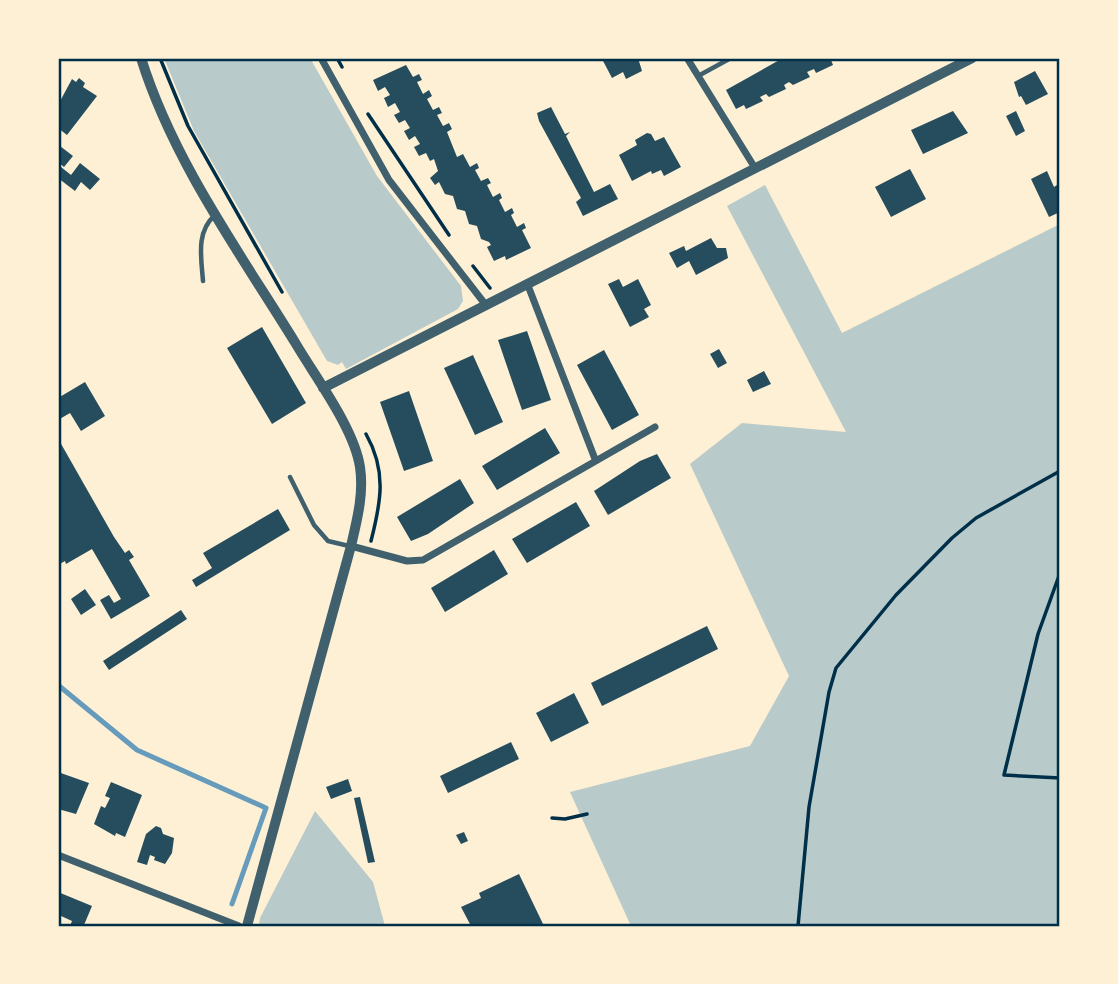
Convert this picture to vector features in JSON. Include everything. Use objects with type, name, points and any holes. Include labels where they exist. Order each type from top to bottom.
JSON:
[{"type":"street","points":[[141,58],[151,88],[216,214],[323,388],[351,439],[360,466],[361,500],[351,546],[247,926]]},
{"type":"street","points":[[321,58],[389,180],[485,304]]},
{"type":"street","points":[[687,58],[755,168]]},
{"type":"street","points":[[323,388],[972,58]]},
{"type":"street","points":[[527,283],[595,460]]},
{"type":"street","points":[[351,546],[407,561],[423,560],[655,427]]},
{"type":"street","points":[[58,855],[239,926]]},
{"type":"lane","points":[[697,76],[731,58]]},
{"type":"lane","points":[[202,281],[201,245],[204,225],[216,214]]},
{"type":"lane","points":[[290,477],[314,525],[328,541],[351,546]]},
{"type":"path","points":[[160,58],[188,126],[253,244]]},
{"type":"path","points":[[337,58],[345,73]]},
{"type":"path","points":[[364,107],[416,190],[455,242]]},
{"type":"path","points":[[469,261],[498,297]]},
{"type":"path","points":[[798,926],[809,807],[829,692],[836,668],[896,595],[952,538],[1007,498],[1060,471]]},
{"type":"path","points":[[1060,573],[1038,634],[1004,775],[1060,778]]},
{"type":"path","points":[[552,818],[565,819],[587,814]]},
{"type":"shaded area","points":[[164,58],[310,58],[377,176],[461,286],[463,301],[458,309],[346,369],[342,362],[338,365],[327,361],[194,131]]},
{"type":"shaded area","points":[[765,185],[842,333],[1060,224],[1060,926],[631,926],[570,792],[750,746],[789,676],[690,464],[742,423],[846,432],[727,206]]},
{"type":"shaded area","points":[[315,811],[373,882],[385,926],[259,926],[260,918]]},
{"type":"building","points":[[638,58],[642,71],[626,79],[623,72],[612,78],[602,59]]},
{"type":"building","points":[[783,58],[836,58],[831,60],[833,65],[816,73],[814,69],[807,72],[810,77],[793,85],[789,82],[784,85],[786,89],[769,97],[766,94],[760,97],[763,101],[746,109],[744,105],[736,109],[726,90]]},
{"type":"building","points":[[406,65],[413,77],[419,74],[422,80],[417,82],[423,94],[429,90],[432,96],[427,99],[433,110],[439,107],[442,113],[437,115],[443,126],[449,123],[452,129],[447,132],[457,157],[463,154],[470,167],[477,163],[479,168],[475,170],[481,181],[488,178],[491,183],[487,185],[493,197],[500,193],[502,198],[499,200],[505,212],[512,208],[514,213],[511,215],[517,227],[524,223],[526,228],[522,230],[531,248],[506,260],[505,256],[494,261],[487,247],[491,245],[481,239],[477,226],[469,224],[465,211],[457,209],[453,196],[445,194],[439,182],[435,185],[430,178],[438,171],[434,159],[430,161],[426,153],[419,156],[414,147],[420,144],[415,136],[409,140],[404,131],[410,128],[405,120],[399,123],[394,115],[400,112],[395,103],[388,107],[384,98],[390,95],[385,87],[378,91],[373,80]]},
{"type":"building","points":[[1035,71],[1048,94],[1026,105],[1021,96],[1019,97],[1014,82]]},
{"type":"building","points":[[79,78],[85,83],[83,87],[97,96],[67,135],[58,128],[58,105],[72,79],[76,82]]},
{"type":"building","points":[[551,107],[565,134],[570,132],[566,136],[594,192],[610,184],[618,199],[583,216],[576,202],[581,198],[539,121],[537,113]]},
{"type":"building","points":[[953,111],[968,133],[923,154],[911,130]]},
{"type":"building","points":[[1016,111],[1025,131],[1016,136],[1006,116]]},
{"type":"building","points":[[647,133],[651,134],[655,141],[664,137],[681,167],[664,176],[661,170],[652,174],[651,171],[632,181],[619,155],[637,145],[635,140]]},
{"type":"building","points":[[60,146],[73,156],[64,167],[58,162]]},
{"type":"building","points":[[80,163],[100,179],[90,190],[81,182],[75,191],[58,178],[61,167],[71,175]]},
{"type":"building","points":[[910,169],[926,199],[891,217],[875,187]]},
{"type":"building","points":[[1047,171],[1054,187],[1060,183],[1060,212],[1049,217],[1031,179]]},
{"type":"building","points":[[711,238],[717,248],[726,248],[728,258],[696,275],[689,261],[677,268],[669,253],[684,246],[686,251]]},
{"type":"building","points":[[619,279],[623,287],[638,279],[651,305],[644,309],[649,317],[630,327],[608,284]]},
{"type":"building","points":[[262,327],[306,403],[272,424],[227,348]]},
{"type":"building","points":[[527,331],[551,400],[522,410],[498,340]]},
{"type":"building","points":[[719,349],[727,363],[718,368],[710,354]]},
{"type":"building","points":[[604,350],[639,415],[612,430],[577,365]]},
{"type":"building","points":[[473,355],[503,422],[475,435],[444,368]]},
{"type":"building","points":[[764,371],[771,384],[753,392],[747,380]]},
{"type":"building","points":[[85,382],[105,416],[81,431],[70,413],[58,420],[58,398]]},
{"type":"building","points":[[409,391],[433,461],[404,471],[380,402]]},
{"type":"building","points":[[545,428],[560,453],[497,490],[482,466]]},
{"type":"building","points":[[60,442],[114,537],[125,553],[129,550],[134,557],[129,560],[150,596],[111,619],[100,600],[109,595],[114,603],[121,599],[92,549],[66,564],[65,561],[58,565]]},
{"type":"building","points":[[657,454],[671,478],[608,515],[594,491],[640,461]]},
{"type":"building","points":[[460,479],[474,503],[428,534],[411,541],[397,517]]},
{"type":"building","points":[[576,502],[590,526],[527,563],[512,539]]},
{"type":"building","points":[[278,509],[290,530],[196,587],[192,580],[212,568],[203,553]]},
{"type":"building","points":[[494,550],[508,574],[445,612],[431,588]]},
{"type":"building","points":[[85,589],[96,605],[81,615],[71,599]]},
{"type":"building","points":[[181,610],[187,619],[109,670],[103,661]]},
{"type":"building","points":[[707,626],[718,649],[602,706],[591,683]]},
{"type":"building","points":[[574,693],[589,723],[551,742],[536,713]]},
{"type":"building","points":[[511,742],[519,759],[448,793],[440,776]]},
{"type":"building","points":[[58,772],[89,783],[76,814],[58,809]]},
{"type":"building","points":[[348,779],[352,791],[331,799],[326,787]]},
{"type":"building","points":[[111,782],[142,795],[125,837],[116,833],[115,836],[94,824],[101,806],[105,808],[110,798],[105,796]]},
{"type":"building","points":[[360,797],[375,862],[368,863],[354,798]]},
{"type":"building","points":[[156,826],[161,828],[163,834],[174,838],[172,853],[165,864],[154,860],[155,857],[150,855],[147,865],[137,862],[146,834]]},
{"type":"building","points":[[464,832],[468,841],[461,844],[456,835]]},
{"type":"building","points":[[519,874],[544,926],[471,926],[461,907],[481,898],[479,893]]},
{"type":"building","points":[[58,892],[92,906],[84,925],[70,926],[72,921],[61,916],[58,924]]},
{"type":"waterway","points":[[58,685],[137,750],[266,808],[232,904]]}]
